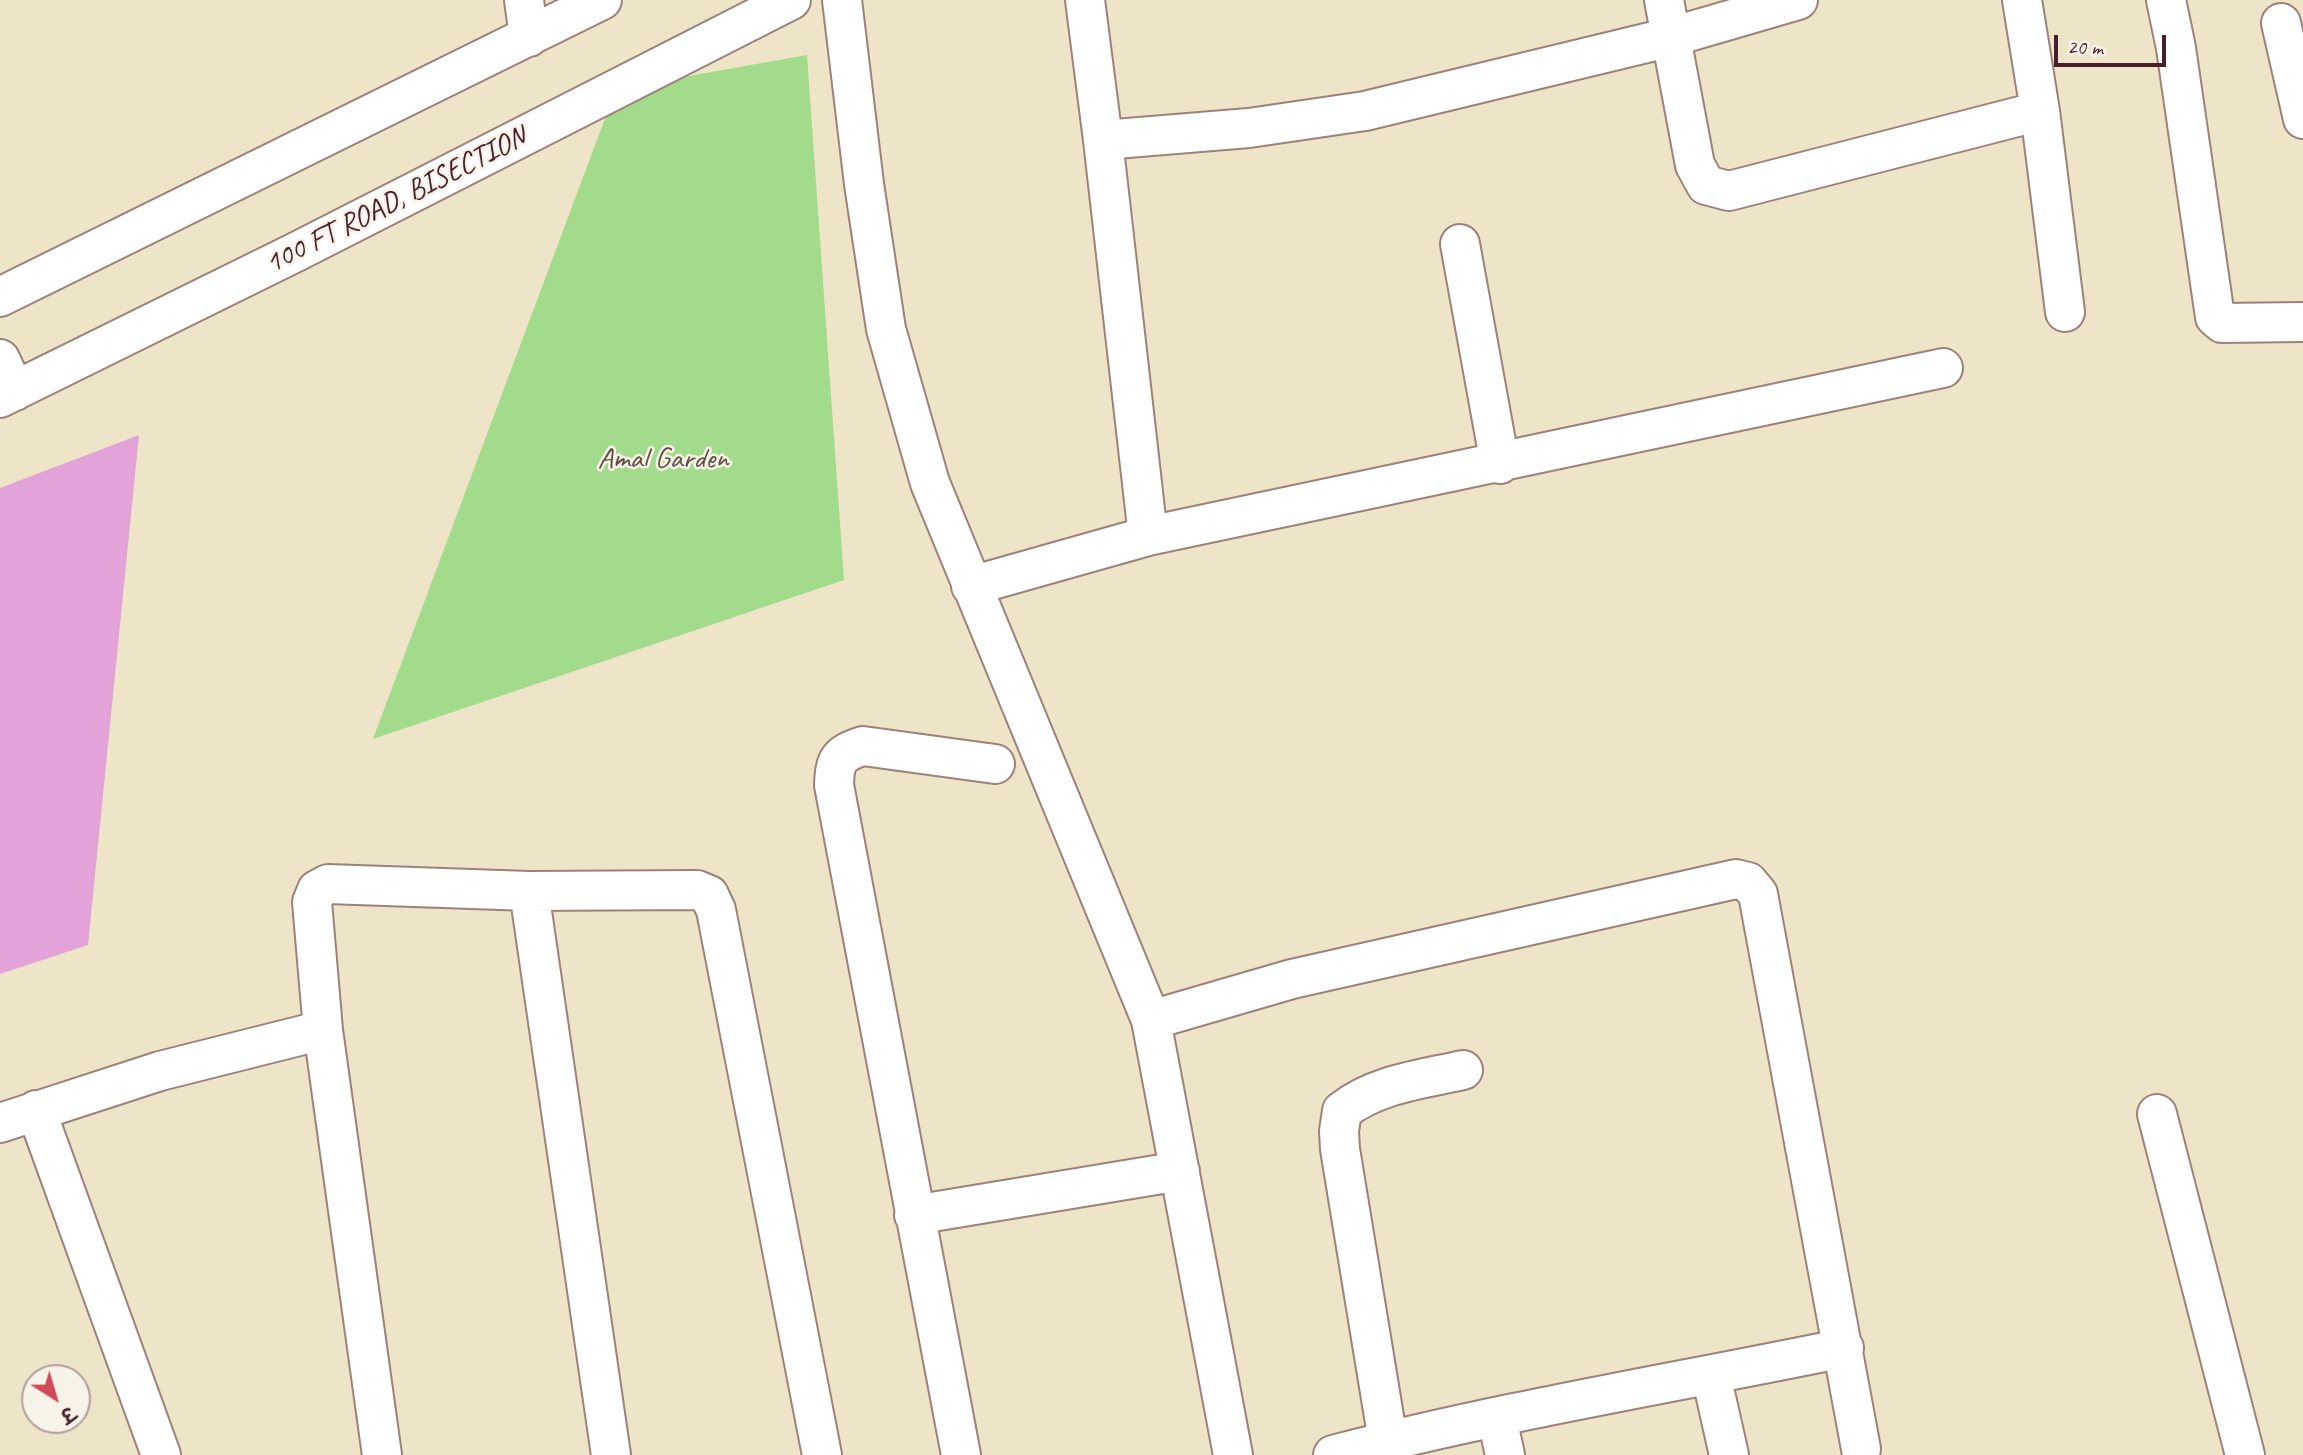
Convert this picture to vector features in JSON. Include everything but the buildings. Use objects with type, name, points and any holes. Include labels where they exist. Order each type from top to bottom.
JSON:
[{"type":"street","points":[[0,297],[526,18],[602,0]]},
{"type":"street","name":"100 FT ROAD, BISECTION","points":[[5,383],[296,252],[791,0]]},
{"type":"street","points":[[842,0],[864,184],[886,329],[930,483],[1151,1020],[1233,1455]]},
{"type":"street","points":[[1085,0],[1148,536]]},
{"type":"street","points":[[1664,0],[1695,165],[1706,185],[1729,191],[2040,111]]},
{"type":"street","points":[[1103,140],[1250,128],[1365,111],[1671,37],[1798,0]]},
{"type":"street","points":[[2022,0],[2040,111],[2065,312]]},
{"type":"street","points":[[2166,0],[2178,62],[2215,317],[2222,323],[2303,321]]},
{"type":"street","points":[[2281,23],[2303,119]]},
{"type":"street","points":[[1460,244],[1500,464]]},
{"type":"street","points":[[971,586],[1148,536],[1500,464],[1942,368]]},
{"type":"street","points":[[961,1455],[834,785],[835,764],[846,751],[863,746],[995,764]]},
{"type":"street","points":[[1151,1020],[1306,976],[1736,879],[1748,882],[1758,894],[1861,1449]]},
{"type":"street","points":[[382,1455],[323,1030],[312,902],[317,890],[328,884],[529,891],[697,890],[709,895],[716,910],[822,1455]]},
{"type":"street","points":[[529,891],[611,1455]]},
{"type":"street","points":[[0,1123],[160,1071],[323,1030]]},
{"type":"street","points":[[1388,1441],[1340,1149],[1342,1111],[1354,1102],[1382,1089],[1463,1070]]},
{"type":"street","points":[[36,1110],[161,1455]]},
{"type":"street","points":[[2157,1114],[2245,1455]]},
{"type":"street","points":[[914,1215],[1180,1171]]},
{"type":"street","points":[[1333,1455],[1497,1418],[1844,1348]]},
{"type":"street","points":[[1711,1375],[1728,1455]]},
{"type":"street","points":[[1497,1418],[1505,1455]]},
{"type":"green space","name":"Amal Garden","points":[[807,55],[844,580],[373,739],[616,89]]}]
